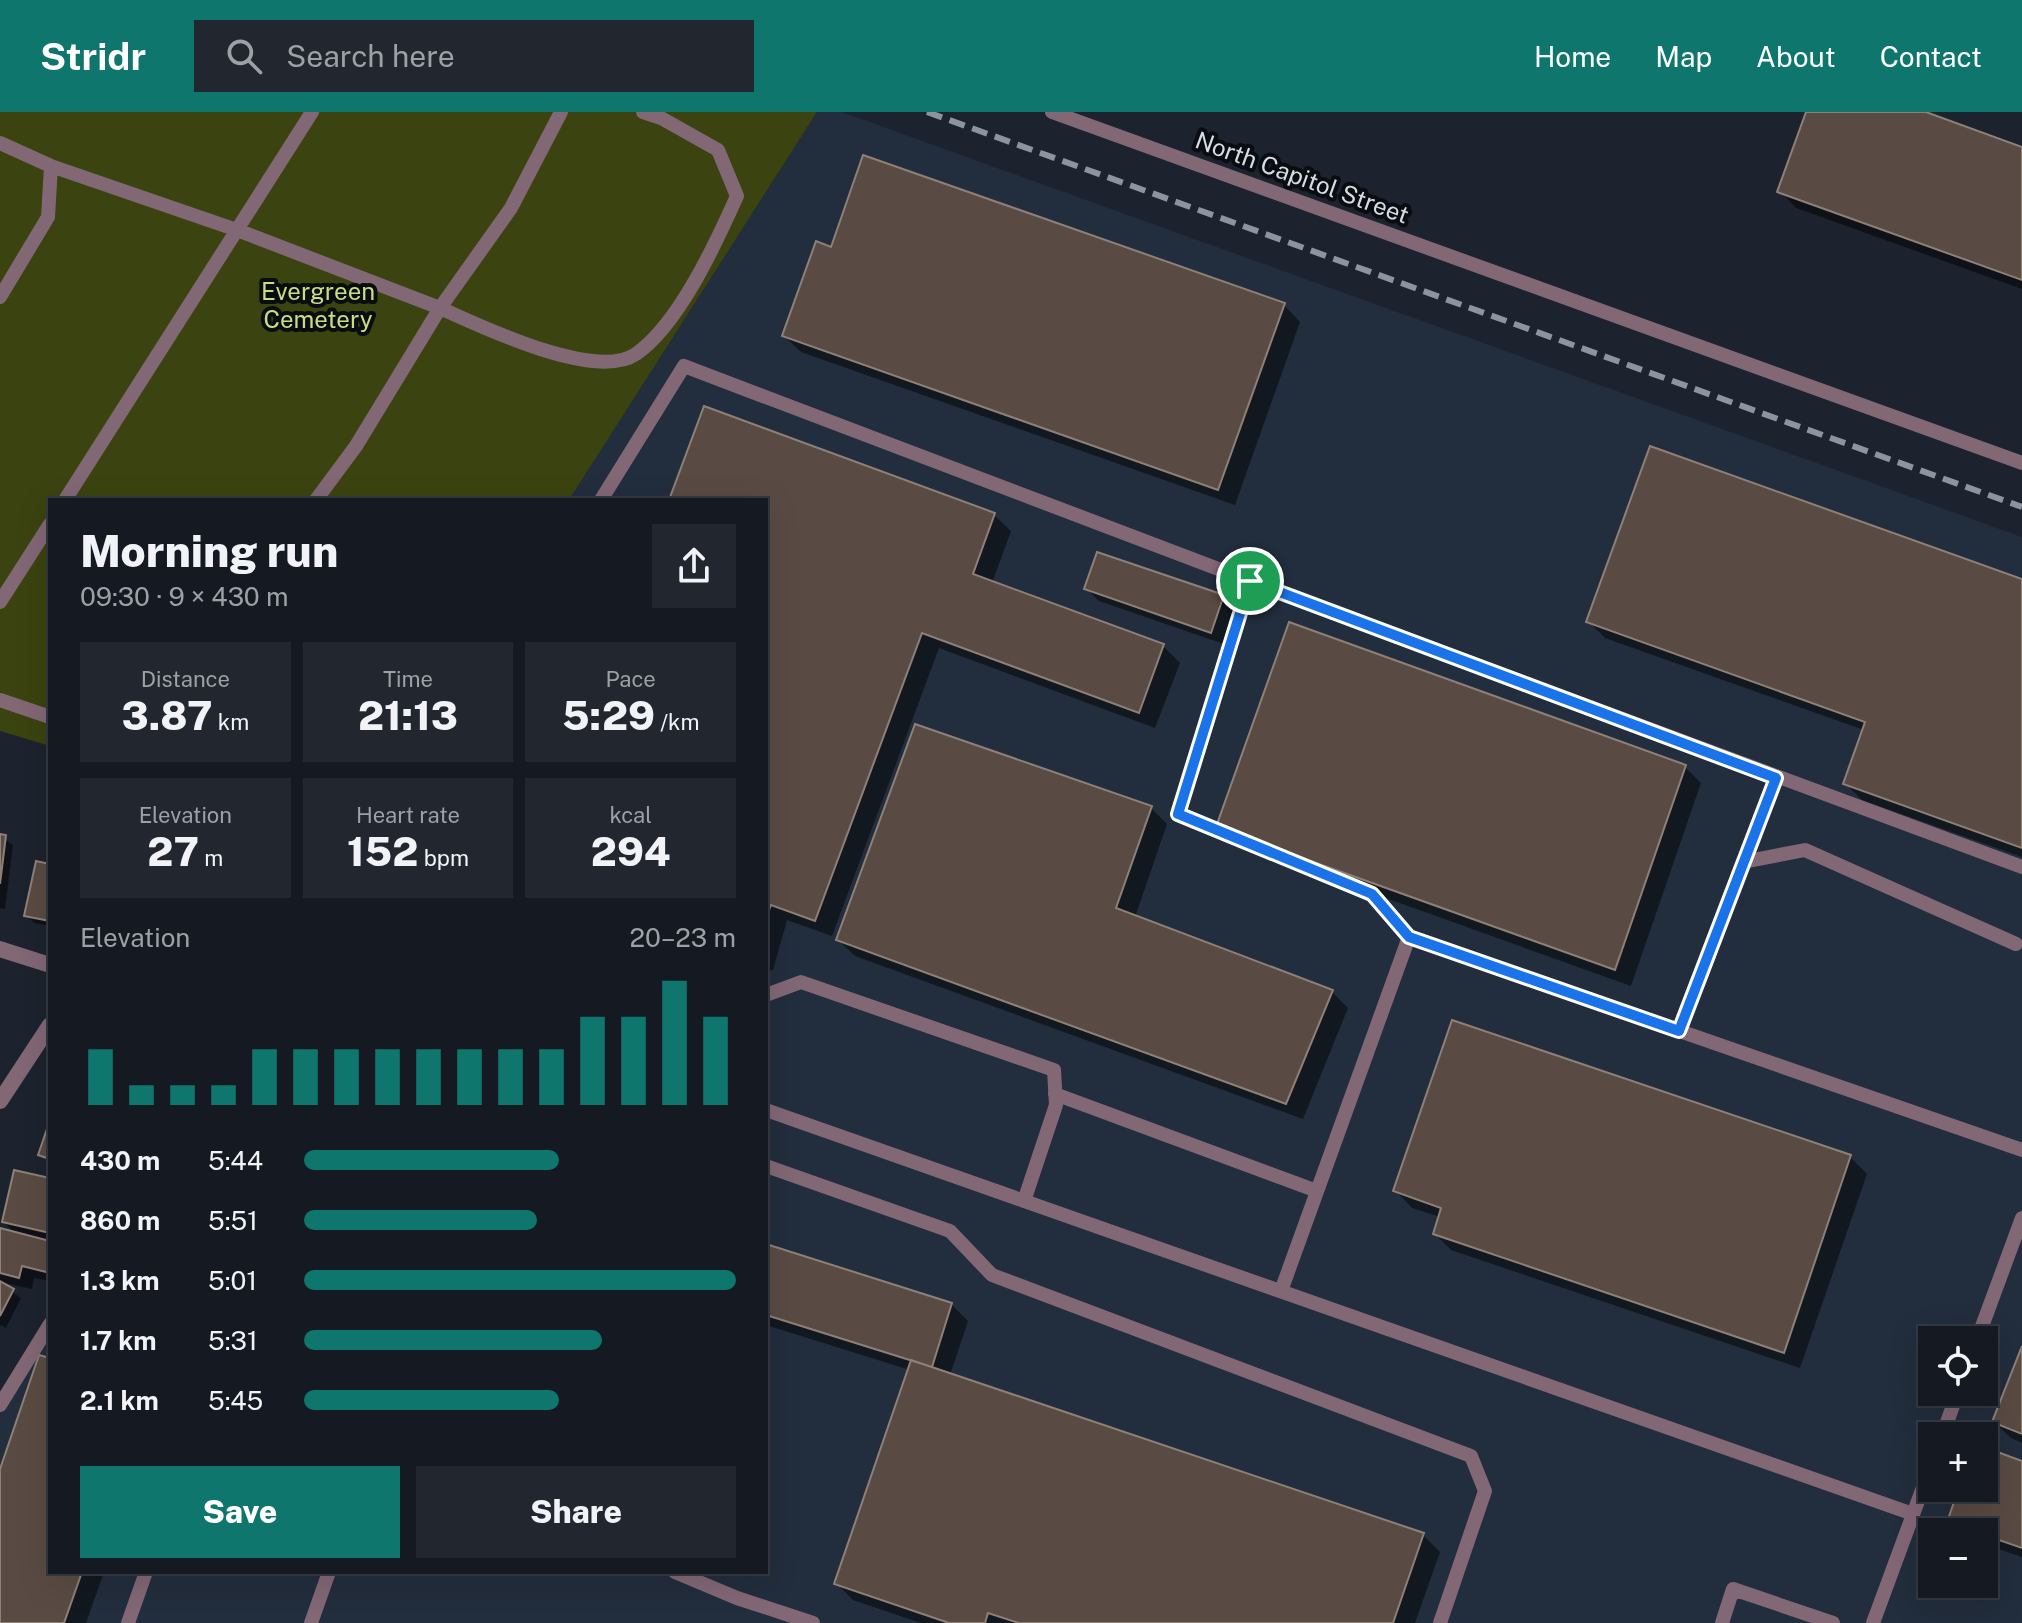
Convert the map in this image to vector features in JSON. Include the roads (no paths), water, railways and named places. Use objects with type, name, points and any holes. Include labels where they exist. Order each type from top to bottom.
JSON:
[{"type":"street","points":[[0,949],[48,964]]},
{"type":"street","points":[[0,1101],[48,1028]]},
{"type":"lane","points":[[66,498],[312,112]]},
{"type":"lane","points":[[317,498],[356,446],[440,308],[511,208],[561,112]]},
{"type":"lane","points":[[0,143],[51,166],[237,230],[541,349],[602,363],[634,356],[660,330],[706,263],[737,196],[718,150],[661,118],[643,112]]},
{"type":"lane","name":"North Capitol Street","points":[[1052,112],[2022,463]]},
{"type":"lane","points":[[0,297],[48,217],[51,166]]},
{"type":"lane","points":[[602,498],[684,366],[1776,778],[2022,867]]},
{"type":"lane","points":[[0,602],[48,527]]},
{"type":"lane","points":[[1250,581],[1178,814],[1372,894],[1409,937],[2022,1150]]},
{"type":"lane","points":[[0,700],[48,716]]},
{"type":"lane","points":[[1679,1031],[1776,778]]},
{"type":"lane","points":[[1743,862],[1805,850],[2016,944]]},
{"type":"lane","points":[[1281,1291],[1409,937]]},
{"type":"lane","points":[[768,994],[801,982],[1054,1070],[1056,1105],[1024,1201]]},
{"type":"lane","points":[[1055,1094],[1317,1191]]},
{"type":"lane","points":[[768,1111],[1913,1514]]},
{"type":"lane","points":[[768,1167],[950,1231],[992,1275],[1471,1456],[1485,1491],[1440,1623]]},
{"type":"lane","points":[[1982,1326],[2022,1218]]},
{"type":"lane","points":[[0,1405],[48,1327]]},
{"type":"lane","points":[[1873,1623],[1918,1501]]},
{"type":"lane","points":[[128,1623],[145,1574]]},
{"type":"lane","points":[[311,1623],[328,1574]]},
{"type":"lane","points":[[680,1574],[796,1620],[813,1623]]},
{"type":"lane","points":[[1722,1623],[1733,1589],[1833,1623]]},
{"type":"railway","points":[[927,112],[2022,507]]},
{"type":"park label","name":"Evergreen Cemetery","points":[[318,306]]}]
